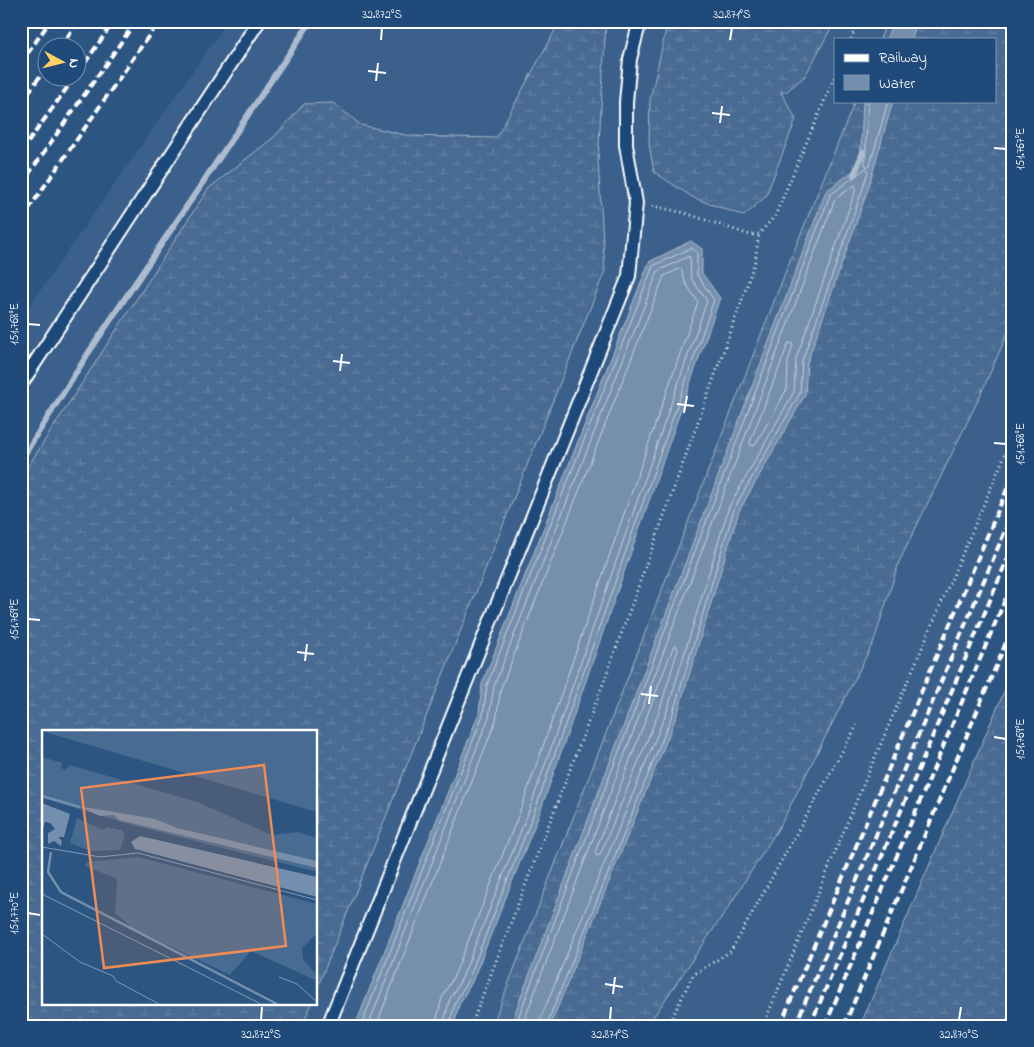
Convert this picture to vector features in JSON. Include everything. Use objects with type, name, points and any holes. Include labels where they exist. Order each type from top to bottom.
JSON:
[{"type":"lane","points":[[21,384],[259,21]]},
{"type":"lane","points":[[328,1026],[629,276],[636,203],[626,145],[626,102],[630,59],[640,21]]},
{"type":"path","points":[[851,38],[858,21]]},
{"type":"path","points":[[471,1026],[603,684],[741,303],[755,261],[759,234],[775,216],[834,78]]},
{"type":"path","points":[[636,203],[664,207],[750,235],[759,234]]},
{"type":"path","points":[[763,1026],[858,797],[1013,436]]},
{"type":"path","points":[[668,1026],[693,975],[731,952],[857,726]]},
{"type":"shaded area","points":[[228,21],[1013,21],[1013,545],[809,1026],[21,1026],[21,318]]},
{"type":"green space","points":[[560,21],[606,21],[598,161],[605,271],[318,986],[318,730],[42,730],[42,1004],[312,1004],[302,1026],[21,1026],[21,477],[208,189],[274,137],[304,104],[333,103],[361,125],[410,136],[496,138]]},
{"type":"green space","points":[[668,21],[835,21],[805,76],[786,92],[781,92],[796,119],[766,196],[744,216],[694,198],[654,172],[649,144],[650,100]]},
{"type":"green space","points":[[887,21],[1013,21],[1013,321],[979,398],[899,562],[874,641],[781,824],[728,908],[647,1026],[492,1026],[789,263],[855,102],[996,102],[996,38],[880,38]]},
{"type":"green space","points":[[1013,671],[1013,1026],[860,1026]]},
{"type":"water","points":[[894,21],[917,21],[912,38],[886,38]]},
{"type":"water","points":[[863,102],[893,102],[867,192],[807,363],[805,395],[739,511],[677,715],[550,1026],[510,1026],[826,191],[860,166]]},
{"type":"water","points":[[691,241],[702,249],[702,273],[720,298],[540,812],[472,982],[459,1005],[454,1026],[355,1026],[479,713],[482,684],[649,262]]},
{"type":"waterway","points":[[21,460],[89,352],[311,21]]},
{"type":"waterway","points":[[854,175],[863,152]]},
{"type":"railway","points":[[21,29],[27,21]]},
{"type":"railway","points":[[21,63],[50,21]]},
{"type":"railway","points":[[67,38],[78,21]]},
{"type":"railway","points":[[88,59],[114,21]]},
{"type":"railway","points":[[21,185],[136,21]]},
{"type":"railway","points":[[21,220],[159,21]]},
{"type":"railway","points":[[21,103],[38,79]]},
{"type":"railway","points":[[21,152],[67,88]]},
{"type":"railway","points":[[780,1026],[1013,475]]},
{"type":"railway","points":[[795,1026],[1013,512]]},
{"type":"railway","points":[[810,1026],[1013,546]]},
{"type":"railway","points":[[825,1026],[1013,581]]},
{"type":"railway","points":[[844,1026],[1013,626]]}]
